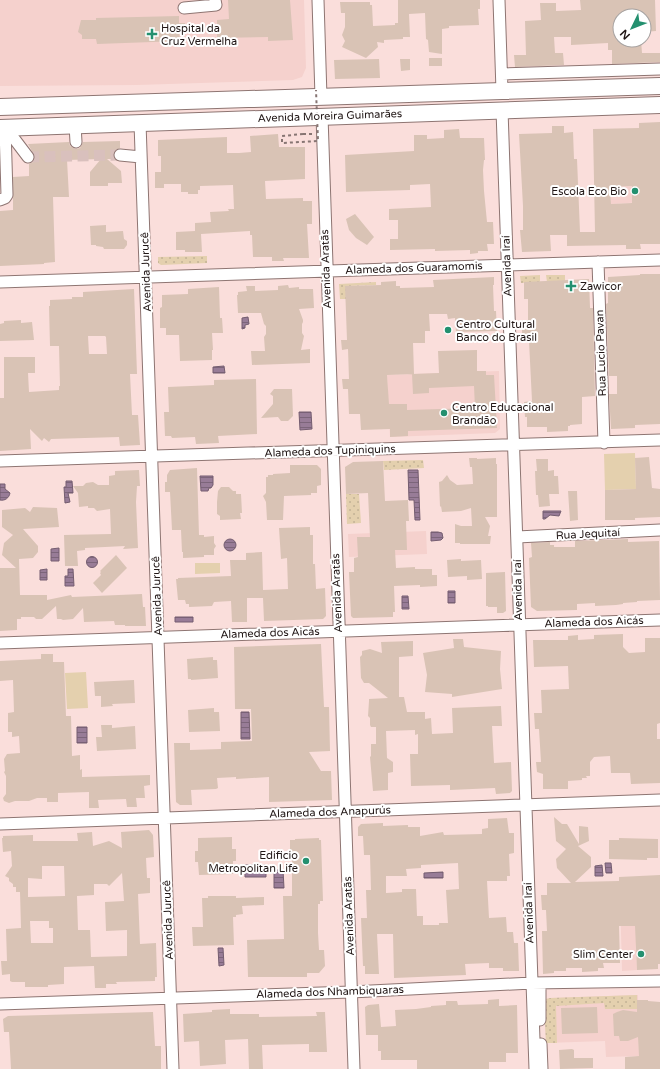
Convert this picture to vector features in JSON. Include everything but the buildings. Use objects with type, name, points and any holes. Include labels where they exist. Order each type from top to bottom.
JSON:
[{"type":"highway","name":"Avenida Moreira Guimarães","points":[[0,106],[318,93],[502,91],[660,86]]},
{"type":"highway","name":"Avenida Moreira Guimarães","points":[[4,128],[660,105]]},
{"type":"street","points":[[184,8],[216,5],[215,0]]},
{"type":"street","points":[[318,0],[318,93]]},
{"type":"street","points":[[499,0],[502,91]]},
{"type":"street","points":[[502,74],[660,69]]},
{"type":"street","points":[[529,74],[530,90]]},
{"type":"street","name":"Avenida Iraí","points":[[502,110],[525,805],[536,983],[535,1069]]},
{"type":"street","name":"Avenida Aratãs","points":[[322,116],[338,631],[354,1069]]},
{"type":"street","name":"Avenida Jurucê","points":[[140,123],[173,1069]]},
{"type":"street","points":[[75,125],[76,142]]},
{"type":"street","points":[[4,128],[28,157]]},
{"type":"street","points":[[0,200],[5,198],[7,195],[4,128]]},
{"type":"street","points":[[120,155],[141,157]]},
{"type":"street","name":"Alameda dos Guaramomis","points":[[0,282],[660,260]]},
{"type":"street","name":"Rua Lucio Pavan","points":[[598,262],[604,443]]},
{"type":"street","name":"Alameda dos Tupiniquins","points":[[0,461],[332,450],[513,446],[660,440]]},
{"type":"street","name":"Rua Jequitaí","points":[[517,537],[660,530]]},
{"type":"street","name":"Alameda dos Aicás","points":[[0,643],[660,620]]},
{"type":"street","name":"Alameda dos Anapurús","points":[[0,824],[660,800]]},
{"type":"street","name":"Alameda dos Nhambiquaras","points":[[0,1004],[351,992],[536,983],[660,981]]},
{"type":"street","points":[[536,983],[540,1021],[542,1069]]},
{"type":"path","points":[[303,134],[282,136],[282,143],[318,141],[318,93]]},
{"type":"shaded area","name":"Hospital da Cruz Vermelha","points":[[0,0],[304,0],[306,68],[302,77],[293,80],[137,85],[0,86]]},
{"type":"shaded area","name":"Escola Eco Bio","points":[[660,185],[660,201],[611,204],[610,187]]},
{"type":"shaded area","points":[[207,256],[207,263],[161,265],[158,263],[158,257]]},
{"type":"shaded area","points":[[540,275],[540,282],[521,283],[520,276]]},
{"type":"shaded area","points":[[546,275],[565,275],[565,281],[547,282]]},
{"type":"shaded area","points":[[376,282],[376,285],[346,286],[346,299],[340,299],[339,284]]},
{"type":"shaded area","points":[[248,317],[249,324],[245,325],[245,328],[242,329],[242,318]]},
{"type":"shaded area","points":[[224,366],[225,373],[213,373],[213,367]]},
{"type":"shaded area","name":"Centro Educacional Brandão","points":[[499,371],[500,429],[495,433],[390,437],[387,375]]},
{"type":"shaded area","points":[[299,412],[311,412],[312,429],[300,430]]},
{"type":"shaded area","points":[[635,453],[636,489],[605,490],[604,454]]},
{"type":"shaded area","points":[[423,460],[424,468],[384,470],[383,461]]},
{"type":"shaded area","points":[[408,470],[418,470],[420,520],[415,520],[414,500],[409,500]]},
{"type":"shaded area","points":[[200,476],[213,476],[213,485],[208,491],[201,491]]},
{"type":"shaded area","points":[[66,481],[72,481],[73,493],[68,493],[70,502],[65,503],[64,487],[66,487]]},
{"type":"shaded area","points":[[0,484],[5,484],[5,489],[10,493],[8,498],[5,500],[0,500]]},
{"type":"shaded area","points":[[346,494],[359,494],[361,523],[347,524]]},
{"type":"shaded area","points":[[543,511],[561,511],[559,516],[550,515],[543,519]]},
{"type":"shaded area","points":[[426,531],[427,554],[349,557],[348,534]]},
{"type":"shaded area","points":[[431,532],[442,533],[443,538],[441,540],[431,541]]},
{"type":"shaded area","points":[[228,539],[232,539],[236,545],[232,551],[228,551],[224,547],[224,543]]},
{"type":"shaded area","points":[[59,548],[59,561],[51,561],[51,549]]},
{"type":"shaded area","points":[[90,557],[94,557],[96,558],[96,566],[90,567],[87,564],[87,560]]},
{"type":"shaded area","points":[[195,563],[220,563],[220,573],[195,574]]},
{"type":"shaded area","points":[[47,569],[47,580],[40,580],[40,570]]},
{"type":"shaded area","points":[[68,569],[73,569],[74,586],[65,586],[65,576],[68,576]]},
{"type":"shaded area","points":[[448,591],[455,591],[455,603],[448,603]]},
{"type":"shaded area","points":[[402,596],[408,596],[409,609],[402,609]]},
{"type":"shaded area","points":[[175,617],[193,617],[193,622],[175,622]]},
{"type":"shaded area","points":[[86,672],[88,708],[67,709],[65,673]]},
{"type":"shaded area","points":[[241,712],[249,712],[250,739],[241,739]]},
{"type":"shaded area","points":[[77,727],[87,727],[87,743],[77,743]]},
{"type":"shaded area","points":[[605,863],[611,863],[612,873],[606,873]]},
{"type":"shaded area","points":[[245,865],[266,865],[266,877],[245,877]]},
{"type":"shaded area","points":[[602,865],[603,876],[595,876],[595,866]]},
{"type":"shaded area","points":[[274,870],[283,870],[284,888],[274,888]]},
{"type":"shaded area","points":[[443,872],[443,878],[424,878],[424,873]]},
{"type":"shaded area","points":[[660,891],[636,939],[637,970],[622,971],[620,893]]},
{"type":"shaded area","points":[[218,948],[223,948],[224,965],[219,966]]},
{"type":"shaded area","points":[[637,995],[637,1009],[605,1009],[604,1003],[556,1006],[557,1043],[546,1043],[544,1004],[546,999]]},
{"type":"shaded area","points":[[638,995],[639,1056],[606,1057],[605,1041],[546,1043],[544,1004],[546,999]]},
{"type":"tunnel","points":[[28,157],[120,155]]},
{"type":"place","name":"Hospital da Cruz Vermelha","points":[[152,34]]},
{"type":"place","name":"Escola Eco Bio","points":[[635,191]]},
{"type":"place","name":"Zawicor","points":[[571,286]]},
{"type":"place","name":"Centro Cultural Banco do Brasil","points":[[448,330]]},
{"type":"place","name":"Centro Educacional Brandão","points":[[444,413]]},
{"type":"place","name":"Edificio Metropolitan Life","points":[[306,861]]},
{"type":"place","name":"Slim Center","points":[[641,954]]}]
